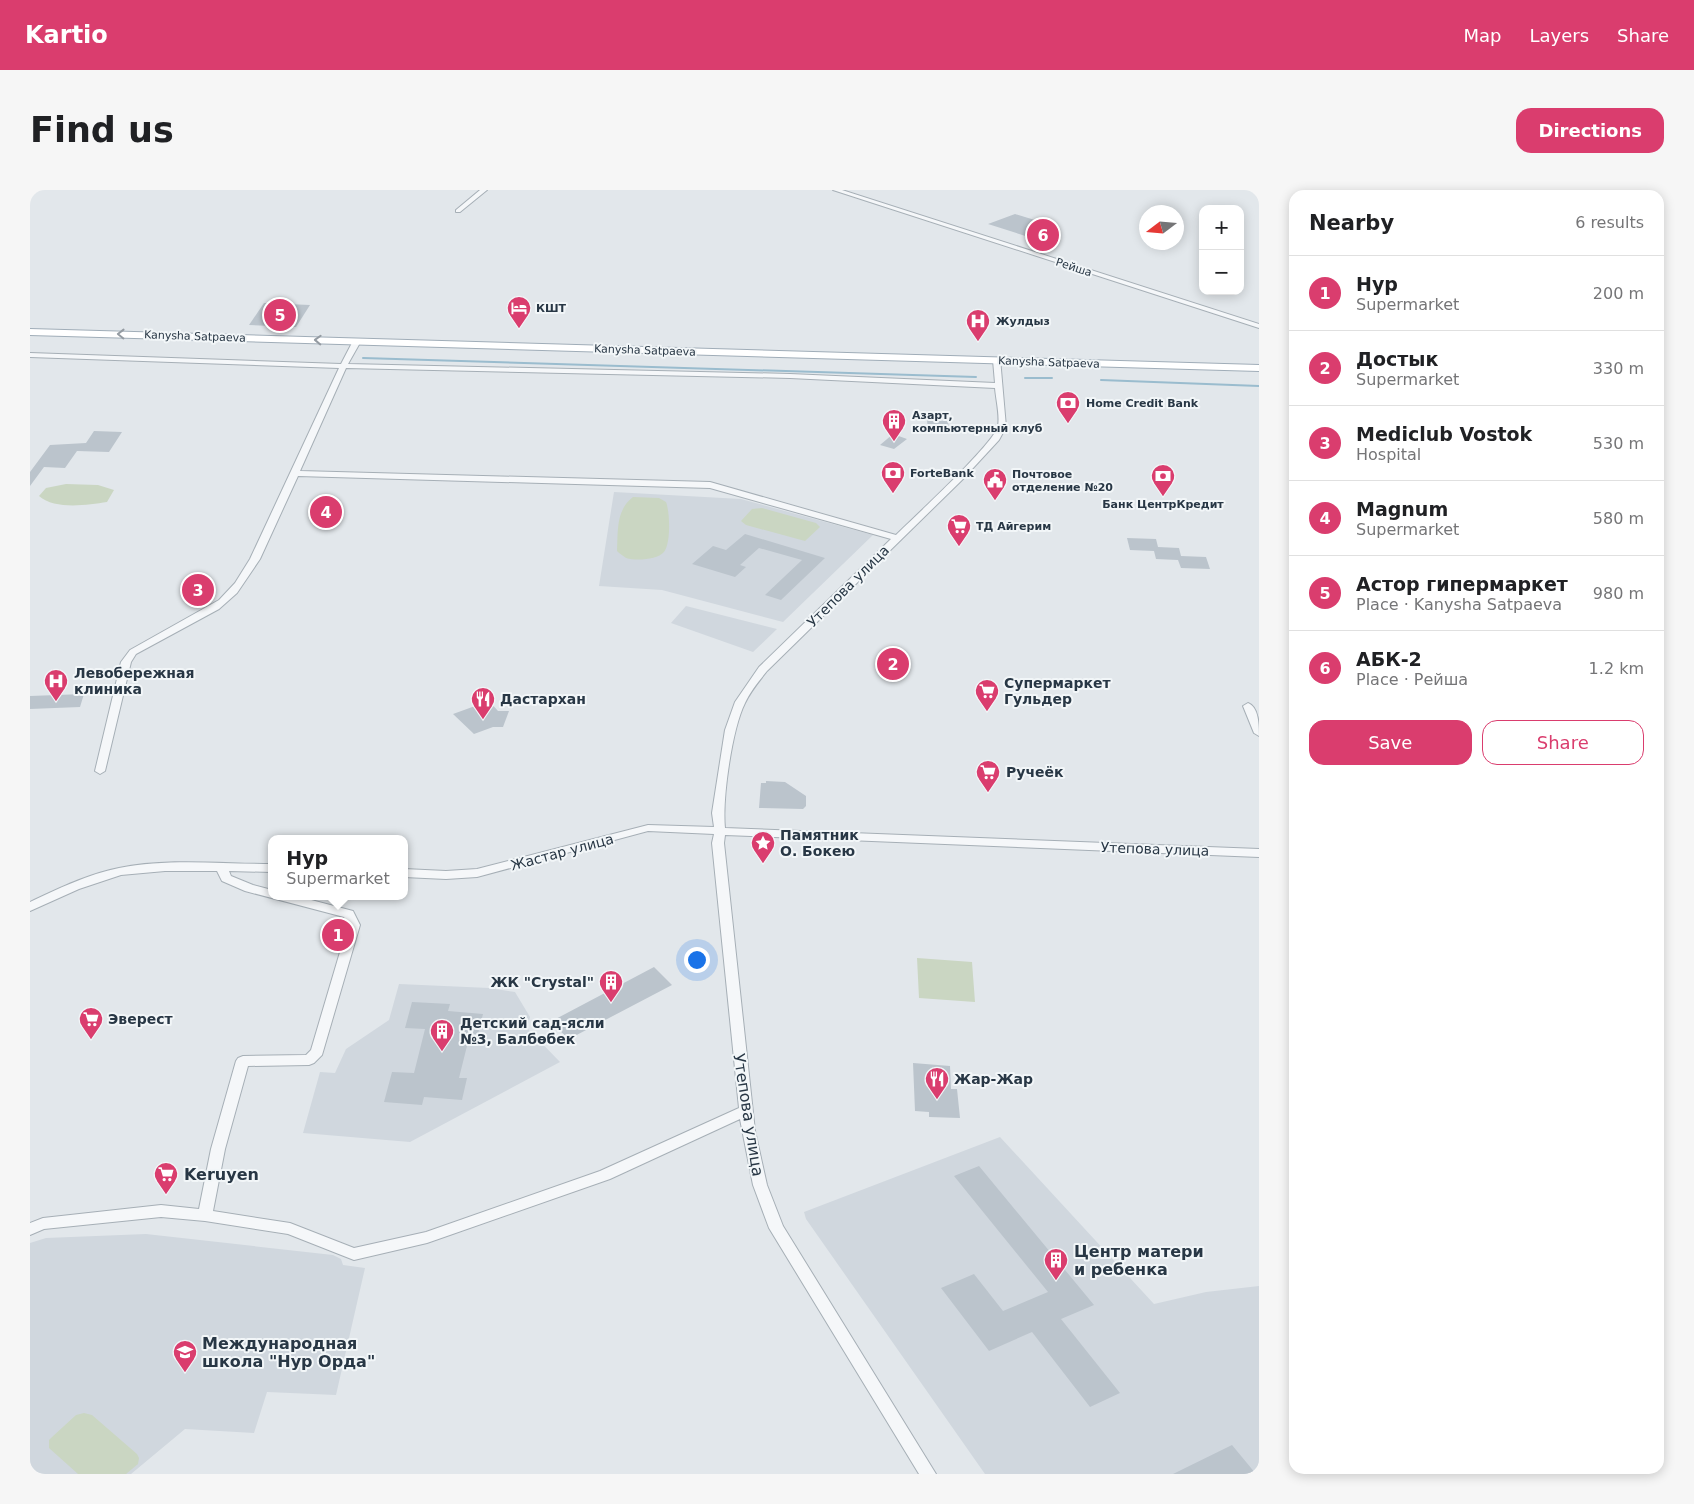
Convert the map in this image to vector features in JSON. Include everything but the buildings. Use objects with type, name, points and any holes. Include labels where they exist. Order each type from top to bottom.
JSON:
[{"type":"main road","name":"Kanysha Satpaeva","points":[[30,332],[354,346],[997,364],[1259,368]]},
{"type":"main road","name":"Kanysha Satpaeva","points":[[30,341],[786,354],[1259,375]]},
{"type":"main road","points":[[761,344],[786,354]]},
{"type":"street","points":[[458,211],[484,190]]},
{"type":"street","name":"Рейша","points":[[836,190],[1257,325]]},
{"type":"street","points":[[100,771],[126,662],[133,652],[229,599],[238,588],[255,559],[293,473],[354,346]]},
{"type":"street","points":[[30,355],[344,366],[780,376],[999,386]]},
{"type":"street","name":"Утепова улица","points":[[928,1474],[776,1228],[760,1185],[748,1131],[747,1110],[738,1048],[718,843],[720,830],[718,812],[728,741],[740,702],[766,666],[959,478],[996,438],[1002,427],[997,364]]},
{"type":"street","points":[[293,473],[710,485],[897,538]]},
{"type":"street","points":[[1248,706],[1259,733]]},
{"type":"street","name":"Жастар улица","points":[[408,873],[446,875],[478,873],[648,828],[720,830]]},
{"type":"street","name":"Утепова улица","points":[[720,830],[1259,853]]},
{"type":"street","points":[[221,866],[226,878],[249,888],[268,893]]},
{"type":"street","points":[[30,907],[75,886],[120,871],[221,866],[268,868]]},
{"type":"street","points":[[205,1214],[218,1149],[244,1061],[309,1060],[317,1052],[354,925],[349,914],[295,900]]},
{"type":"street","points":[[30,1229],[43,1224],[161,1211],[205,1214],[290,1230],[354,1254],[428,1237],[605,1175],[747,1110]]},
{"type":"shaded area","points":[[614,492],[741,499],[873,535],[783,622],[662,590],[599,586]]},
{"type":"shaded area","points":[[686,606],[777,629],[753,652],[671,623]]},
{"type":"shaded area","points":[[399,984],[489,988],[515,992],[530,1017],[527,1028],[560,1062],[410,1142],[303,1133],[320,1072],[335,1073],[346,1049],[389,1020]]},
{"type":"shaded area","points":[[1000,1137],[1154,1304],[1206,1292],[1259,1286],[1259,1474],[985,1474],[806,1219],[804,1212]]},
{"type":"shaded area","name":"Международная школа \"Нур Орда\"","points":[[146,1234],[333,1255],[341,1259],[343,1265],[365,1268],[336,1395],[267,1392],[254,1433],[185,1429],[131,1474],[30,1474],[30,1243],[46,1238]]},
{"type":"green space","points":[[66,484],[98,485],[114,490],[107,502],[81,505],[62,505],[39,496],[46,488]]},
{"type":"green space","points":[[633,497],[659,498],[666,502],[669,520],[668,542],[664,552],[657,557],[641,560],[630,559],[617,551],[621,514],[627,502]]},
{"type":"green space","points":[[762,508],[816,523],[820,527],[805,541],[746,525],[741,521],[752,509]]},
{"type":"green space","points":[[917,958],[972,962],[975,1002],[919,998]]},
{"type":"green space","points":[[84,1413],[92,1415],[137,1454],[139,1458],[138,1464],[126,1474],[78,1474],[49,1448],[49,1440],[76,1415]]},
{"type":"waterway","points":[[363,358],[976,377]]},
{"type":"waterway","points":[[1025,378],[1052,378]]},
{"type":"waterway","points":[[1101,380],[1259,386]]},
{"type":"place","name":"АБК-2","points":[[1043,235]]},
{"type":"place","name":"Астор гипермаркет","points":[[280,315]]},
{"type":"place","name":"КШТ","points":[[519,329]]},
{"type":"place","name":"Жулдыз","points":[[978,342]]},
{"type":"place","name":"Home Credit Bank","points":[[1068,424]]},
{"type":"place","name":"Азарт, компьютерный клуб","points":[[894,442]]},
{"type":"place","name":"ForteBank","points":[[893,494]]},
{"type":"place","name":"Банк ЦентрКредит","points":[[1163,497]]},
{"type":"place","name":"Почтовое отделение №20","points":[[995,501]]},
{"type":"place","name":"Magnum","points":[[326,512]]},
{"type":"place","name":"ТД Айгерим","points":[[959,547]]},
{"type":"place","name":"Mediclub Vostok","points":[[198,590]]},
{"type":"place","name":"Достык","points":[[893,664]]},
{"type":"place","name":"Левобережная клиника","points":[[56,702]]},
{"type":"place","name":"Супермаркет Гульдер","points":[[987,712]]},
{"type":"place","name":"Дастархан","points":[[483,720]]},
{"type":"place","name":"Ручеёк","points":[[988,793]]},
{"type":"place","name":"Памятник О. Бокею","points":[[763,864]]},
{"type":"place","name":"Нур","points":[[338,935]]},
{"type":"place","name":"ЖК \"Crystal\"","points":[[611,1003]]},
{"type":"place","name":"Эверест","points":[[91,1040]]},
{"type":"place","name":"Детский сад-ясли №3, Балбөбек","points":[[442,1052]]},
{"type":"place","name":"Жар-Жар","points":[[937,1100]]},
{"type":"place","name":"Keruyen","points":[[166,1195]]},
{"type":"place","name":"Центр матери и ребенка","points":[[1056,1281]]},
{"type":"place","name":"Международная школа \"Нур Орда\"","points":[[185,1373]]}]
